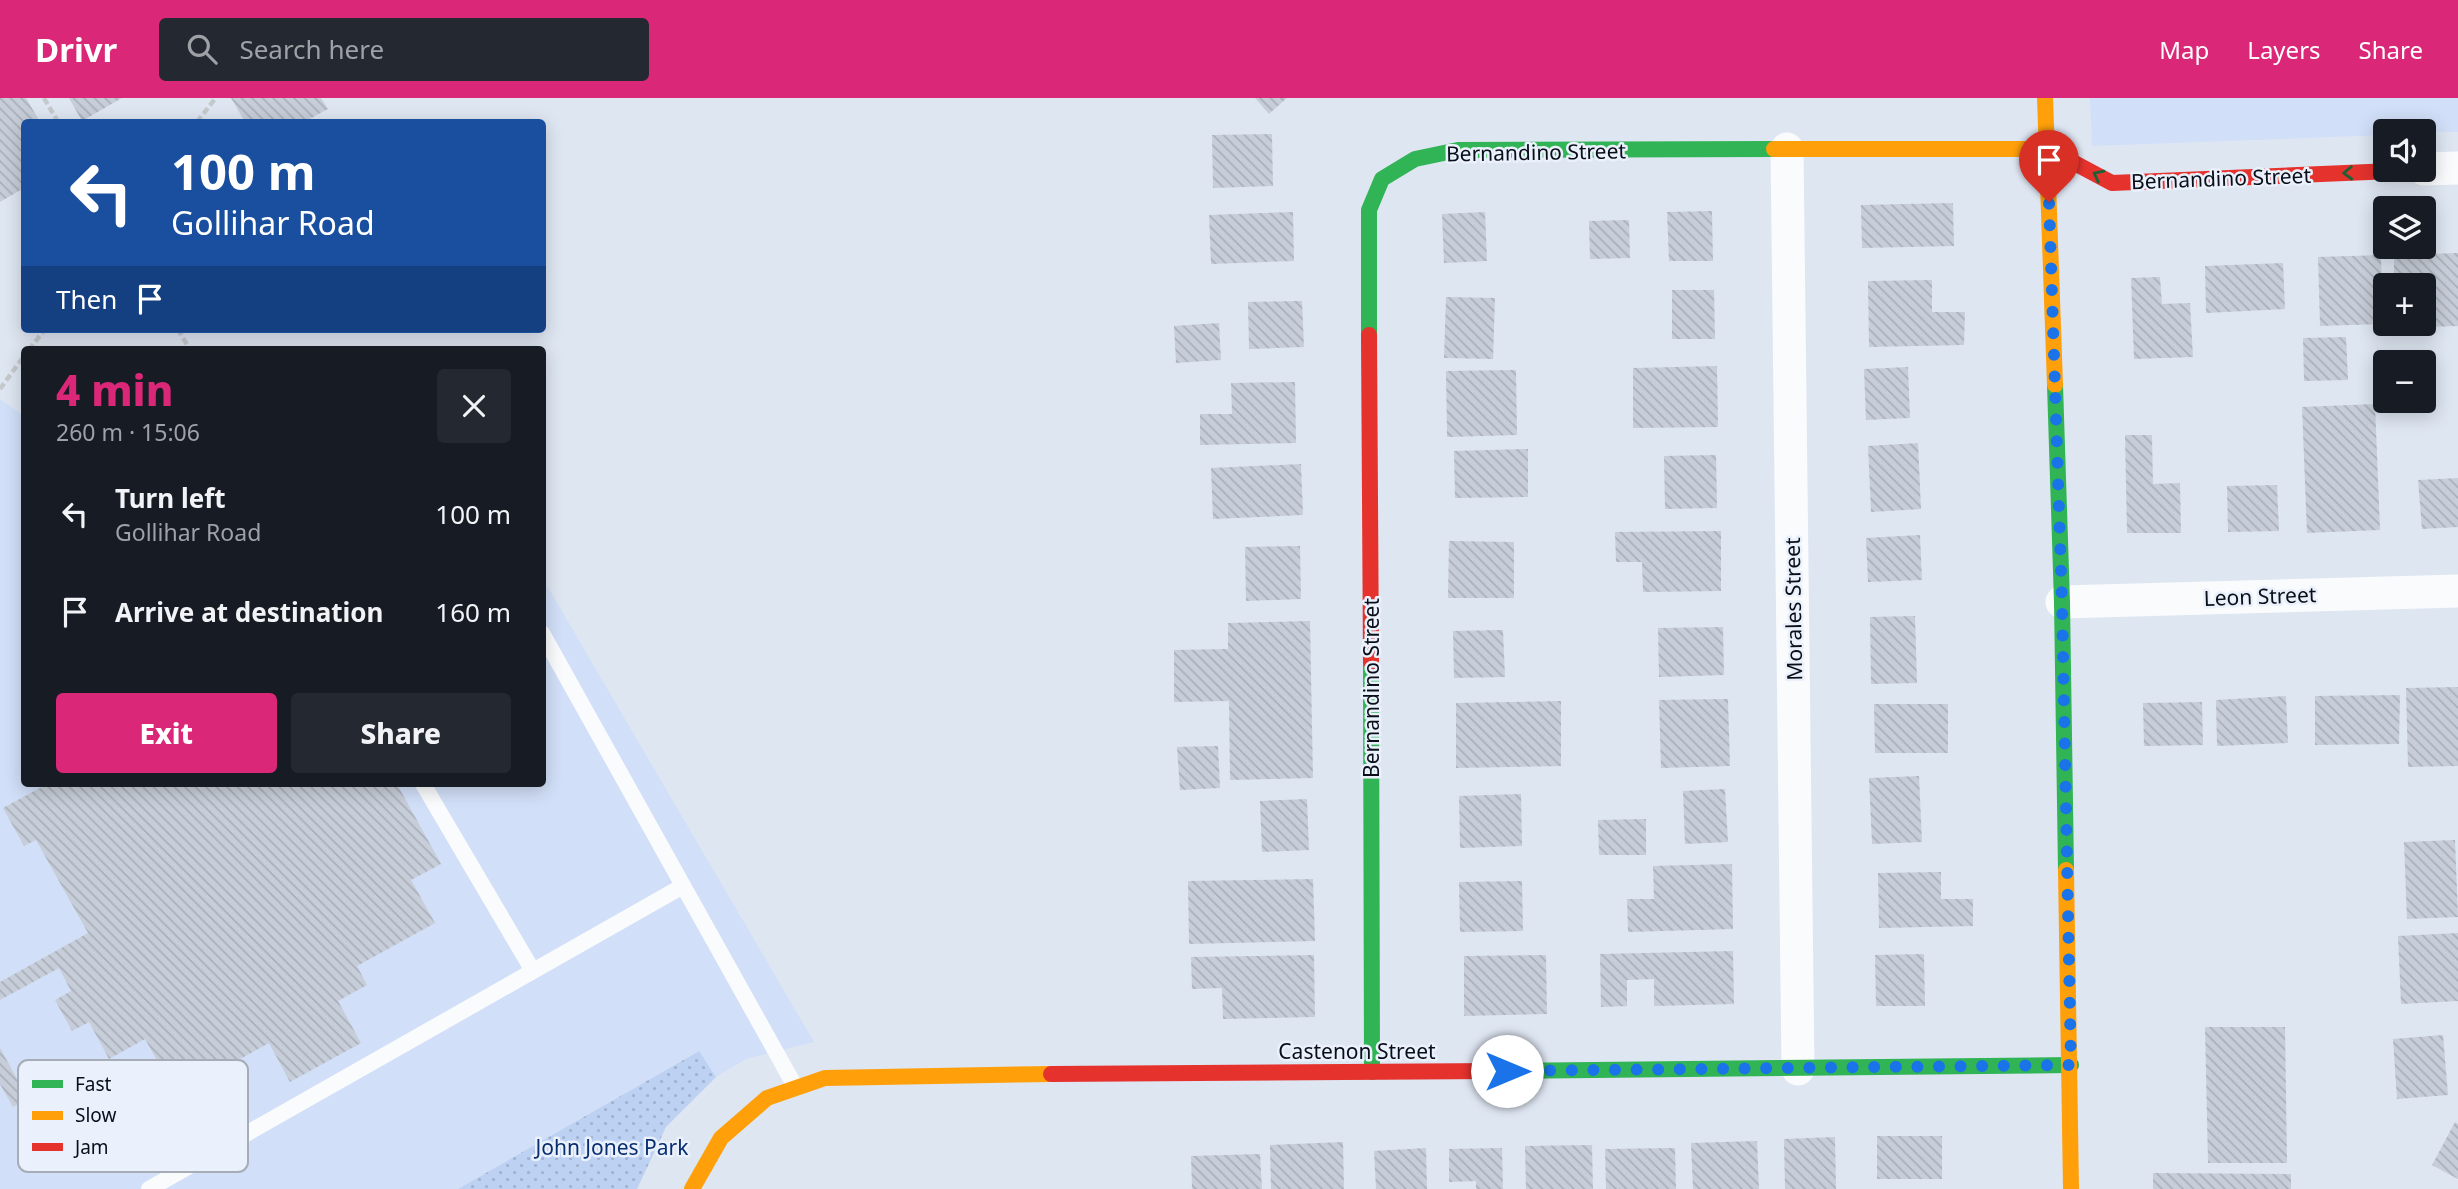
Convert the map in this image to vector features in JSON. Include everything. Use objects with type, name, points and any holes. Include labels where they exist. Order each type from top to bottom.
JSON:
[{"type":"street","points":[[2045,98],[2062,602],[2071,1189]]},
{"type":"street","name":"Morales Street","points":[[1787,149],[1798,1069]]},
{"type":"street","name":"Bernandino Street","points":[[1373,1072],[1369,210],[1381,179],[1415,159],[1458,150],[2047,149],[2112,183],[2373,172]]},
{"type":"street","points":[[2436,169],[2458,168]]},
{"type":"street","name":"Leon Street","points":[[2062,602],[2458,591]]},
{"type":"street","name":"Castenon Street","points":[[692,1189],[721,1138],[767,1098],[825,1078],[2071,1065]]},
{"type":"lane","points":[[546,640],[796,1088]]},
{"type":"lane","points":[[425,787],[533,971]]},
{"type":"lane","points":[[248,1133],[683,886]]},
{"type":"lane","points":[[149,1189],[179,1172]]},
{"type":"path","points":[[44,98],[56,119]]},
{"type":"path","points":[[199,119],[215,99]]},
{"type":"path","points":[[0,389],[21,360]]},
{"type":"shaded area","points":[[2090,98],[2458,98],[2458,132],[2436,132],[2436,119],[2373,119],[2373,135],[2092,146]]},
{"type":"shaded area","points":[[0,399],[21,414],[21,787],[546,787],[546,584],[814,1042],[746,1059],[716,1077],[698,1051],[458,1189],[0,1189]]},
{"type":"green space","name":"John Jones Park","points":[[699,1051],[716,1077],[666,1127],[637,1189],[458,1189]]},
{"type":"building","points":[[0,98],[26,98],[38,119],[21,119],[21,190],[0,202]]},
{"type":"building","points":[[69,98],[122,98],[85,119],[81,119]]},
{"type":"building","points":[[231,98],[321,98],[328,109],[310,119],[243,119]]},
{"type":"building","points":[[1255,98],[1287,98],[1269,114]]},
{"type":"building","points":[[1272,134],[1273,186],[1213,188],[1212,135]]},
{"type":"building","points":[[1953,203],[1954,246],[1862,248],[1861,205]]},
{"type":"building","points":[[1712,211],[1713,261],[1669,261],[1667,212]]},
{"type":"building","points":[[1293,212],[1294,261],[1211,264],[1209,215]]},
{"type":"building","points":[[1485,212],[1487,261],[1444,263],[1442,214]]},
{"type":"building","points":[[1629,220],[1630,258],[1590,259],[1589,221]]},
{"type":"building","points":[[2458,253],[2458,326],[2436,327],[2436,273],[2394,273],[2394,259],[2436,259],[2436,254]]},
{"type":"building","points":[[2373,255],[2373,259],[2381,259],[2382,273],[2373,273],[2373,324],[2320,326],[2318,257]]},
{"type":"building","points":[[2283,263],[2285,309],[2206,313],[2205,266]]},
{"type":"building","points":[[2160,277],[2162,304],[2190,303],[2193,357],[2134,359],[2131,278]]},
{"type":"building","points":[[1932,280],[1932,312],[1965,312],[1964,345],[1869,347],[1868,281]]},
{"type":"building","points":[[1672,290],[1714,290],[1715,339],[1672,339]]},
{"type":"building","points":[[1446,297],[1495,298],[1493,359],[1444,358]]},
{"type":"building","points":[[1302,301],[1304,347],[1249,349],[1248,302]]},
{"type":"building","points":[[1219,323],[1221,360],[1176,363],[1174,326]]},
{"type":"building","points":[[2346,337],[2348,380],[2304,381],[2303,338]]},
{"type":"building","points":[[1717,366],[1718,427],[1633,428],[1633,368]]},
{"type":"building","points":[[1908,367],[1910,418],[1866,420],[1864,369]]},
{"type":"building","points":[[1516,370],[1517,435],[1447,437],[1446,371]]},
{"type":"building","points":[[1295,382],[1296,443],[1200,445],[1200,414],[1232,414],[1231,383]]},
{"type":"building","points":[[2373,404],[2380,530],[2307,533],[2302,407]]},
{"type":"building","points":[[2125,435],[2152,435],[2153,484],[2180,483],[2181,533],[2127,533]]},
{"type":"building","points":[[1918,443],[1921,509],[1871,512],[1868,446]]},
{"type":"building","points":[[1528,449],[1528,497],[1455,498],[1454,451]]},
{"type":"building","points":[[1716,455],[1717,508],[1665,509],[1664,456]]},
{"type":"building","points":[[1301,464],[1303,515],[1213,519],[1211,468]]},
{"type":"building","points":[[2458,478],[2458,527],[2422,529],[2418,480]]},
{"type":"building","points":[[2277,485],[2279,531],[2228,532],[2227,486]]},
{"type":"building","points":[[1721,531],[1721,591],[1643,592],[1642,562],[1616,562],[1615,532]]},
{"type":"building","points":[[1920,535],[1922,580],[1868,582],[1866,538]]},
{"type":"building","points":[[1449,541],[1514,542],[1514,598],[1448,598]]},
{"type":"building","points":[[1300,546],[1301,599],[1246,601],[1245,547]]},
{"type":"building","points":[[1915,616],[1917,683],[1871,684],[1870,617]]},
{"type":"building","points":[[1310,621],[1313,778],[1230,780],[1229,701],[1174,702],[1174,650],[1228,649],[1228,623]]},
{"type":"building","points":[[1723,627],[1724,675],[1659,677],[1658,628]]},
{"type":"building","points":[[1503,630],[1505,677],[1454,678],[1453,631]]},
{"type":"building","points":[[2458,687],[2458,766],[2408,767],[2406,688]]},
{"type":"building","points":[[2400,695],[2399,744],[2315,745],[2315,696]]},
{"type":"building","points":[[2286,696],[2288,743],[2217,746],[2216,700]]},
{"type":"building","points":[[1728,699],[1730,766],[1661,768],[1659,700]]},
{"type":"building","points":[[1561,701],[1561,766],[1456,768],[1456,703]]},
{"type":"building","points":[[2202,702],[2203,745],[2144,746],[2143,703]]},
{"type":"building","points":[[1874,704],[1948,704],[1948,753],[1875,753]]},
{"type":"building","points":[[1218,746],[1220,788],[1180,790],[1177,747]]},
{"type":"building","points":[[1919,776],[1922,842],[1872,844],[1869,778]]},
{"type":"building","points":[[42,787],[399,787],[441,864],[411,880],[435,923],[357,966],[367,985],[338,1001],[361,1043],[290,1082],[269,1043],[238,1060],[157,1060],[145,1039],[109,1059],[89,1022],[72,1031],[55,1000],[71,991],[59,968],[0,1000],[0,982],[88,933],[36,840],[24,846],[3,808]]},
{"type":"building","points":[[1725,789],[1728,842],[1685,844],[1683,791]]},
{"type":"building","points":[[1521,794],[1522,846],[1460,848],[1459,796]]},
{"type":"building","points":[[1307,799],[1309,850],[1262,852],[1260,801]]},
{"type":"building","points":[[1646,819],[1646,855],[1599,855],[1598,820]]},
{"type":"building","points":[[2455,840],[2458,917],[2407,919],[2404,842]]},
{"type":"building","points":[[1732,864],[1733,929],[1628,932],[1627,899],[1654,899],[1653,866]]},
{"type":"building","points":[[1941,872],[1941,899],[1973,899],[1973,926],[1879,928],[1878,873]]},
{"type":"building","points":[[1313,879],[1315,941],[1189,944],[1188,881]]},
{"type":"building","points":[[1522,881],[1523,931],[1460,932],[1459,882]]},
{"type":"building","points":[[2458,933],[2458,1001],[2401,1004],[2398,936]]},
{"type":"building","points":[[1733,951],[1734,1004],[1654,1006],[1654,979],[1627,980],[1627,1006],[1601,1007],[1600,954]]},
{"type":"building","points":[[1924,954],[1925,1006],[1876,1006],[1875,955]]},
{"type":"building","points":[[1314,955],[1315,1017],[1223,1019],[1222,988],[1192,989],[1191,957]]},
{"type":"building","points":[[1546,955],[1547,1014],[1464,1016],[1464,956]]},
{"type":"building","points":[[2205,1027],[2285,1027],[2287,1163],[2208,1163]]},
{"type":"building","points":[[2443,1035],[2448,1095],[2397,1099],[2393,1039]]},
{"type":"building","points":[[0,1048],[18,1081],[18,1104],[13,1107],[0,1084]]},
{"type":"building","points":[[2455,1122],[2458,1124],[2458,1179],[2432,1165]]},
{"type":"building","points":[[1877,1136],[1942,1136],[1942,1179],[1877,1179]]},
{"type":"building","points":[[1835,1137],[1836,1189],[1785,1189],[1784,1139]]},
{"type":"building","points":[[1757,1141],[1759,1189],[1693,1189],[1691,1143]]},
{"type":"building","points":[[1343,1142],[1344,1189],[1271,1189],[1270,1145]]},
{"type":"building","points":[[1592,1145],[1593,1189],[1526,1189],[1525,1146]]},
{"type":"building","points":[[1426,1148],[1427,1189],[1376,1189],[1374,1151]]},
{"type":"building","points":[[1502,1148],[1503,1189],[1476,1189],[1476,1181],[1449,1182],[1449,1149]]},
{"type":"building","points":[[1675,1148],[1676,1189],[1606,1189],[1605,1149]]},
{"type":"building","points":[[1260,1154],[1262,1189],[1192,1189],[1191,1156]]},
{"type":"building","points":[[2153,1173],[2291,1174],[2291,1189],[2153,1189]]},
{"type":"traffic: fast","points":[[1369,335],[1369,210],[1382,179],[1415,159],[1458,150],[1774,149]]},
{"type":"traffic: fast","points":[[2055,385],[2066,870]]},
{"type":"traffic: fast","points":[[1371,662],[1372,1072]]},
{"type":"traffic: fast","points":[[1495,1071],[2071,1065]]},
{"type":"traffic: slow","points":[[2045,98],[2055,385]]},
{"type":"traffic: slow","points":[[1774,149],[2047,149],[2067,159]]},
{"type":"traffic: slow","points":[[2066,870],[2071,1189]]},
{"type":"traffic: slow","points":[[692,1189],[721,1138],[767,1098],[825,1078],[1051,1074]]},
{"type":"traffic: jam","points":[[2067,159],[2112,183],[2373,172]]},
{"type":"traffic: jam","points":[[1369,335],[1371,662]]},
{"type":"traffic: jam","points":[[1051,1074],[1495,1071]]},
{"type":"route","points":[[1507,1071],[2071,1065],[2062,602],[2049,202]]}]
